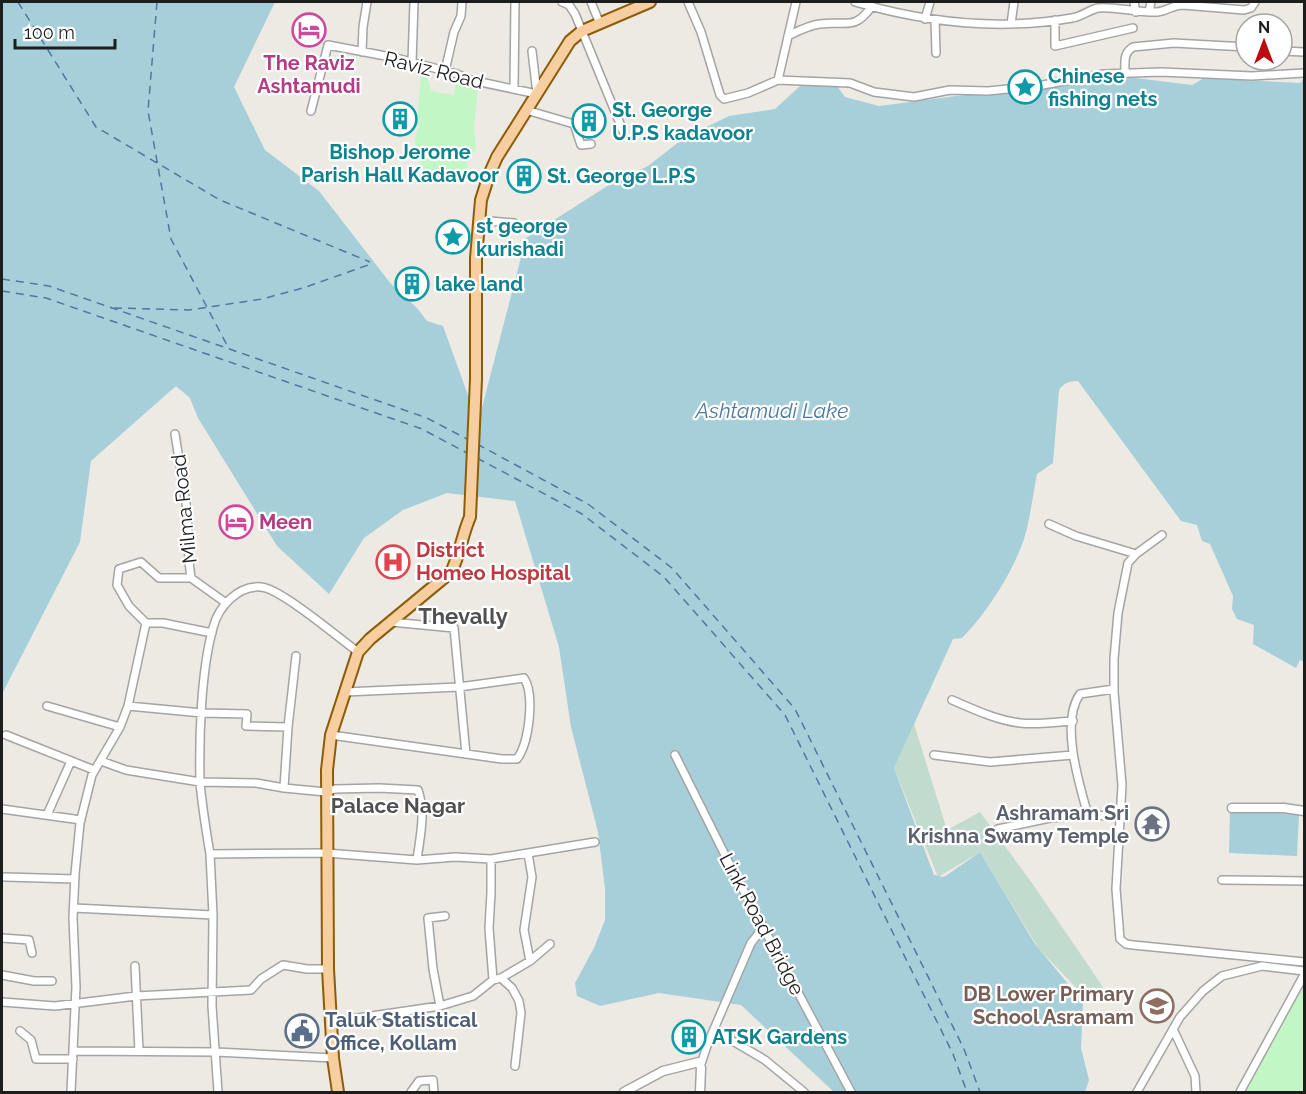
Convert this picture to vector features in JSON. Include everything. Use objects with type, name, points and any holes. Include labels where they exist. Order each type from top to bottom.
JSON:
[{"type":"main road","points":[[338,1092],[330,1022],[328,969],[326,792],[331,735],[358,652],[370,639],[451,572],[458,559],[462,534],[470,517],[476,379],[476,258],[481,200],[497,157],[570,41],[582,32],[650,2]]},
{"type":"street","points":[[362,52],[364,13],[367,2]]},
{"type":"street","points":[[412,62],[414,2]]},
{"type":"street","points":[[445,71],[454,32],[461,16],[462,2]]},
{"type":"street","points":[[514,89],[515,2]]},
{"type":"street","points":[[562,2],[572,9],[623,131]]},
{"type":"street","points":[[591,2],[600,24]]},
{"type":"street","points":[[688,2],[701,32],[720,96],[724,99],[748,93],[778,80],[850,83],[874,92],[914,98],[950,90],[988,91],[1037,86],[1104,74],[1161,72],[1252,76],[1305,73]]},
{"type":"street","points":[[778,80],[796,2]]},
{"type":"street","points":[[855,2],[925,19],[964,24],[1011,24],[1074,18],[1098,5],[1136,12],[1161,12],[1177,5],[1206,4],[1244,10],[1251,8],[1255,2]]},
{"type":"street","points":[[925,19],[930,2]]},
{"type":"street","points":[[1011,24],[1014,2]]},
{"type":"street","points":[[1134,2],[1136,12]]},
{"type":"street","points":[[1149,12],[1151,2]]},
{"type":"street","points":[[788,36],[820,24],[856,22],[864,18],[872,6]]},
{"type":"street","points":[[936,20],[936,53]]},
{"type":"street","points":[[1055,20],[1054,46],[1133,28]]},
{"type":"street","points":[[1125,73],[1125,56],[1127,51],[1133,47],[1174,43],[1234,46]]},
{"type":"street","name":"Raviz Road","points":[[311,111],[328,45],[412,62],[471,80],[537,94]]},
{"type":"street","points":[[532,51],[537,94]]},
{"type":"street","points":[[526,110],[574,124],[581,145],[591,144]]},
{"type":"street","points":[[479,220],[514,223]]},
{"type":"street","name":"Milma Road","points":[[176,434],[187,510],[191,578],[226,603]]},
{"type":"street","points":[[1049,524],[1076,536],[1136,554]]},
{"type":"street","points":[[1162,535],[1136,554],[1128,563],[1118,613],[1114,689],[1122,785],[1116,888],[1118,932],[1122,942],[1133,945],[1305,962]]},
{"type":"street","points":[[191,578],[159,578],[141,562],[119,569],[117,585],[129,606],[146,623],[163,623],[212,633]]},
{"type":"street","points":[[218,1092],[210,854],[201,782],[204,682],[213,626],[226,603],[238,591],[261,586],[280,592],[358,652]]},
{"type":"street","points":[[391,622],[454,628],[466,754]]},
{"type":"street","points":[[72,1092],[75,1003],[74,908],[81,819],[94,770],[120,727],[128,706],[146,623]]},
{"type":"street","points":[[284,788],[296,656]]},
{"type":"street","points":[[331,735],[517,759],[521,753],[529,720],[530,689],[524,678],[459,687],[345,692]]},
{"type":"street","points":[[1088,814],[1073,755],[1074,708],[1080,694],[1114,689]]},
{"type":"street","points":[[952,700],[1019,723],[1073,721]]},
{"type":"street","points":[[47,706],[120,727]]},
{"type":"street","points":[[128,706],[202,713],[247,714],[246,726],[288,727]]},
{"type":"street","points":[[6,735],[94,770]]},
{"type":"street","name":"Link Road Bridge","points":[[675,755],[850,1092]]},
{"type":"street","points":[[934,755],[990,762],[1073,755]]},
{"type":"street","points":[[47,815],[70,761]]},
{"type":"street","points":[[101,761],[126,770],[201,782],[256,783],[326,792],[335,789],[379,788],[418,790],[422,804],[423,827],[417,860]]},
{"type":"street","points":[[1232,808],[1284,808],[1305,811]]},
{"type":"street","points":[[2,809],[81,819]]},
{"type":"street","points":[[998,829],[1050,818],[1088,814],[1120,816]]},
{"type":"street","points":[[210,854],[326,853],[417,860],[455,857],[490,859],[595,842]]},
{"type":"street","points":[[528,853],[532,877],[524,930],[530,961]]},
{"type":"street","points":[[490,859],[489,928],[493,980]]},
{"type":"street","points":[[5,877],[75,879]]},
{"type":"street","points":[[1222,880],[1305,881]]},
{"type":"street","points":[[74,908],[213,915]]},
{"type":"street","points":[[440,1006],[433,969],[428,918],[445,916]]},
{"type":"street","points":[[700,1092],[701,1064],[714,1030],[751,943],[759,933],[766,934]]},
{"type":"street","points":[[2,938],[29,940],[32,953]]},
{"type":"street","points":[[330,1022],[440,1006],[473,996],[493,980],[501,978],[530,961],[550,944]]},
{"type":"street","points":[[2,1002],[55,1006],[136,996],[251,990],[261,979],[283,964],[307,969],[328,969]]},
{"type":"street","points":[[135,966],[139,1052]]},
{"type":"street","points":[[1137,1092],[1180,1017],[1203,991],[1222,976],[1262,966],[1305,973],[1240,1092]]},
{"type":"street","points":[[2,975],[34,981],[51,981]]},
{"type":"street","points":[[501,978],[512,988],[519,1001],[521,1013],[514,1066]]},
{"type":"street","points":[[1173,1029],[1195,1076],[1196,1092]]},
{"type":"street","points":[[714,1030],[765,1060],[804,1092]]},
{"type":"street","points":[[20,1031],[31,1040],[36,1059],[73,1059]]},
{"type":"street","points":[[74,1051],[216,1052],[333,1058]]},
{"type":"street","points":[[624,1092],[663,1071],[691,1063],[701,1064]]},
{"type":"street","points":[[411,1092],[419,1081],[433,1080],[434,1092]]},
{"type":"green space","points":[[421,75],[427,77],[431,91],[454,95],[456,79],[478,87],[474,129],[476,147],[474,154],[467,161],[471,175],[423,169],[415,143],[419,127],[417,123]]},
{"type":"green space","points":[[914,724],[947,830],[980,812],[1103,987],[1085,997],[1039,949],[980,852],[938,877],[894,768]]},
{"type":"green space","points":[[1304,985],[1304,1092],[1246,1092]]},
{"type":"water","name":"Ashtamudi Lake","points":[[2,2],[275,2],[234,87],[265,150],[319,191],[391,284],[417,308],[427,321],[443,326],[478,423],[526,238],[612,183],[648,166],[684,138],[729,116],[775,109],[800,86],[837,86],[845,97],[879,106],[1119,76],[1192,85],[1204,78],[1301,83],[1304,77],[1304,662],[1300,660],[1296,668],[1253,644],[1254,625],[1237,619],[1232,609],[1233,596],[1210,544],[1202,541],[1197,525],[1181,521],[1078,381],[1069,382],[1059,390],[1053,463],[1037,474],[1028,523],[1019,552],[998,592],[980,617],[962,638],[953,639],[894,768],[934,875],[943,877],[947,875],[980,852],[1035,944],[1083,1002],[1081,1048],[1089,1080],[1085,1092],[834,1092],[741,1005],[659,993],[600,1006],[577,996],[575,983],[594,948],[605,920],[605,889],[598,832],[571,727],[559,647],[515,501],[447,493],[403,510],[364,538],[329,594],[277,546],[198,418],[190,398],[176,386],[91,461],[80,542],[2,694]]},
{"type":"water","points":[[1230,811],[1299,814],[1297,856],[1229,853]]},
{"type":"ferry route","points":[[18,2],[96,127],[220,200],[370,262]]},
{"type":"ferry route","points":[[157,2],[148,111],[171,239],[228,347]]},
{"type":"ferry route","points":[[114,308],[189,310],[262,299],[303,288],[371,264]]},
{"type":"ferry route","points":[[2,279],[49,286],[427,418],[467,439]]},
{"type":"ferry route","points":[[2,291],[46,298],[422,429],[467,453]]},
{"type":"ferry route","points":[[477,444],[588,504],[672,568],[795,709],[964,1049],[980,1092]]},
{"type":"ferry route","points":[[477,458],[582,514],[664,577],[785,715],[953,1054],[967,1092]]},
{"type":"place","name":"The Raviz Ashtamudi","points":[[309,30]]},
{"type":"place","name":"Chinese fishing nets","points":[[1025,87]]},
{"type":"place","name":"Bishop Jerome Parish Hall Kadavoor","points":[[400,119]]},
{"type":"place","name":"St. George U.P.S kadavoor","points":[[589,121]]},
{"type":"place","name":"St. George L.P.S","points":[[524,176]]},
{"type":"place","name":"st george kurishadi","points":[[453,237]]},
{"type":"place","name":"lake land","points":[[412,284]]},
{"type":"place","name":"Meen","points":[[236,522]]},
{"type":"place","name":"District Homeo Hospital","points":[[393,562]]},
{"type":"place","name":"Ashramam Sri Krishna Swamy Temple","points":[[1152,824]]},
{"type":"place","name":"DB Lower Primary School Asramam","points":[[1157,1006]]},
{"type":"place","name":"Taluk Statistical Office, Kollam","points":[[302,1031]]},
{"type":"place","name":"ATSK Gardens","points":[[689,1037]]},
{"type":"district","name":"Thevally","points":[[463,616]]},
{"type":"district","name":"Palace Nagar","points":[[398,805]]}]
